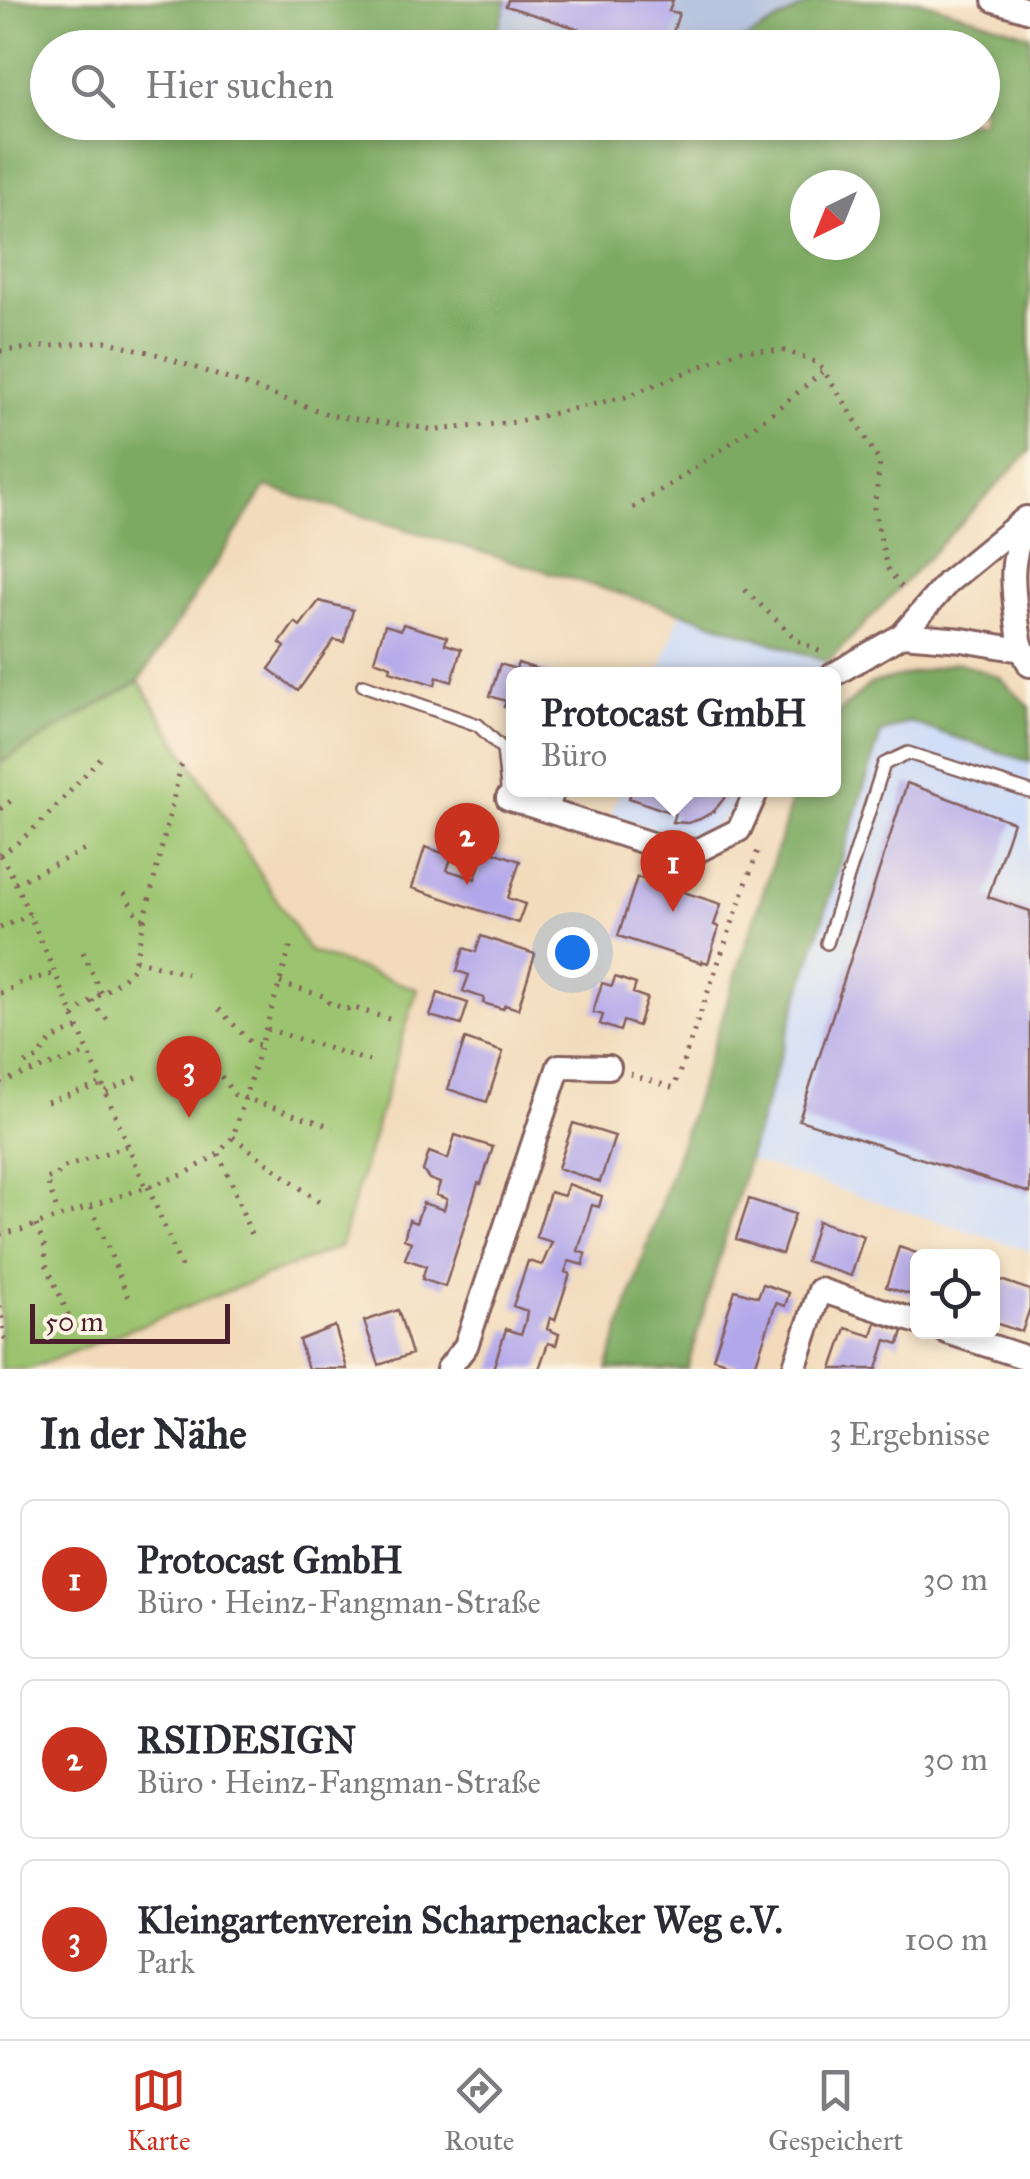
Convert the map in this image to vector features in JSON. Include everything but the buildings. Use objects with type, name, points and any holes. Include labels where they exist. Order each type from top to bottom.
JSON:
[{"type":"street","points":[[994,0],[1030,11]]},
{"type":"street","points":[[841,670],[902,635],[948,582],[1028,515]]},
{"type":"street","points":[[902,635],[962,640],[1026,657],[1011,579],[1015,550],[1028,515]]},
{"type":"street","points":[[508,798],[679,853],[702,849],[739,830],[754,797]]},
{"type":"street","points":[[448,1369],[466,1346],[559,1066],[609,1067]]},
{"type":"street","points":[[794,1369],[820,1290],[910,1319]]},
{"type":"street","points":[[969,1339],[1030,1359]]},
{"type":"lane","points":[[364,685],[478,725],[503,749],[506,778]]},
{"type":"lane","points":[[828,942],[884,764],[908,753],[1030,792]]},
{"type":"lane","points":[[550,812],[557,797]]},
{"type":"path","points":[[0,350],[105,341],[156,354],[334,416],[436,430],[514,422],[625,397],[740,350],[785,350],[818,364],[880,463],[874,510],[887,568],[898,586],[923,610]]},
{"type":"path","points":[[633,508],[741,438],[823,371]]},
{"type":"path","points":[[744,590],[797,640],[834,667]]},
{"type":"path","points":[[101,756],[1,857],[55,972],[182,1269]]},
{"type":"path","points":[[74,1017],[130,973],[183,758]]},
{"type":"path","points":[[0,809],[16,797]]},
{"type":"path","points":[[609,1067],[674,1088],[758,850],[739,830]]},
{"type":"path","points":[[15,883],[89,848]]},
{"type":"path","points":[[124,893],[138,918],[144,919]]},
{"type":"path","points":[[0,928],[30,916]]},
{"type":"path","points":[[0,1234],[185,1174],[218,1154],[233,1137],[291,946]]},
{"type":"path","points":[[83,952],[102,994]]},
{"type":"path","points":[[135,960],[187,974]]},
{"type":"path","points":[[0,994],[55,972]]},
{"type":"path","points":[[280,983],[347,1009],[352,1007],[396,1021]]},
{"type":"path","points":[[92,1001],[108,1020]]},
{"type":"path","points":[[219,1009],[252,1044],[261,1046]]},
{"type":"path","points":[[24,1064],[38,1058],[52,1038],[79,1028]]},
{"type":"path","points":[[266,1029],[369,1061]]},
{"type":"path","points":[[196,1043],[235,1095],[333,1128]]},
{"type":"path","points":[[0,1082],[90,1053]]},
{"type":"path","points":[[46,1102],[142,1074]]},
{"type":"path","points":[[233,1137],[323,1205]]},
{"type":"path","points":[[56,1207],[46,1179],[62,1168],[128,1145]]},
{"type":"path","points":[[218,1154],[251,1235]]},
{"type":"path","points":[[90,1207],[131,1304]]},
{"type":"path","points":[[36,1225],[46,1250],[44,1262],[72,1322]]},
{"type":"path","points":[[0,1306],[6,1346]]},
{"type":"shaded area","points":[[507,0],[815,0],[762,30],[498,30]]},
{"type":"shaded area","points":[[681,612],[828,662],[822,667],[661,667]]},
{"type":"shaded area","points":[[909,722],[1030,762],[1030,1251],[748,1160],[881,733]]},
{"type":"shaded area","points":[[617,797],[738,797],[731,811],[718,823],[688,835],[672,835],[611,814]]},
{"type":"green space","points":[[0,0],[507,0],[498,30],[30,30],[30,140],[1000,140],[1000,30],[762,30],[815,0],[919,0],[1030,35],[1030,451],[828,662],[681,612],[266,487],[139,681],[0,763]]},
{"type":"green space","points":[[957,662],[999,677],[1030,707],[1030,762],[909,722],[881,733],[687,1369],[607,1369],[791,797],[841,797],[841,711],[870,684]]},
{"type":"green space","points":[[139,681],[309,951],[417,989],[340,1247],[29,1369],[0,1369],[0,763]]},
{"type":"place","name":"RSIDESIGN","points":[[467,885]]},
{"type":"place","name":"Protocast GmbH","points":[[673,912]]},
{"type":"place","name":"Kleingartenverein Scharpenacker Weg e.V.","points":[[189,1118]]}]
